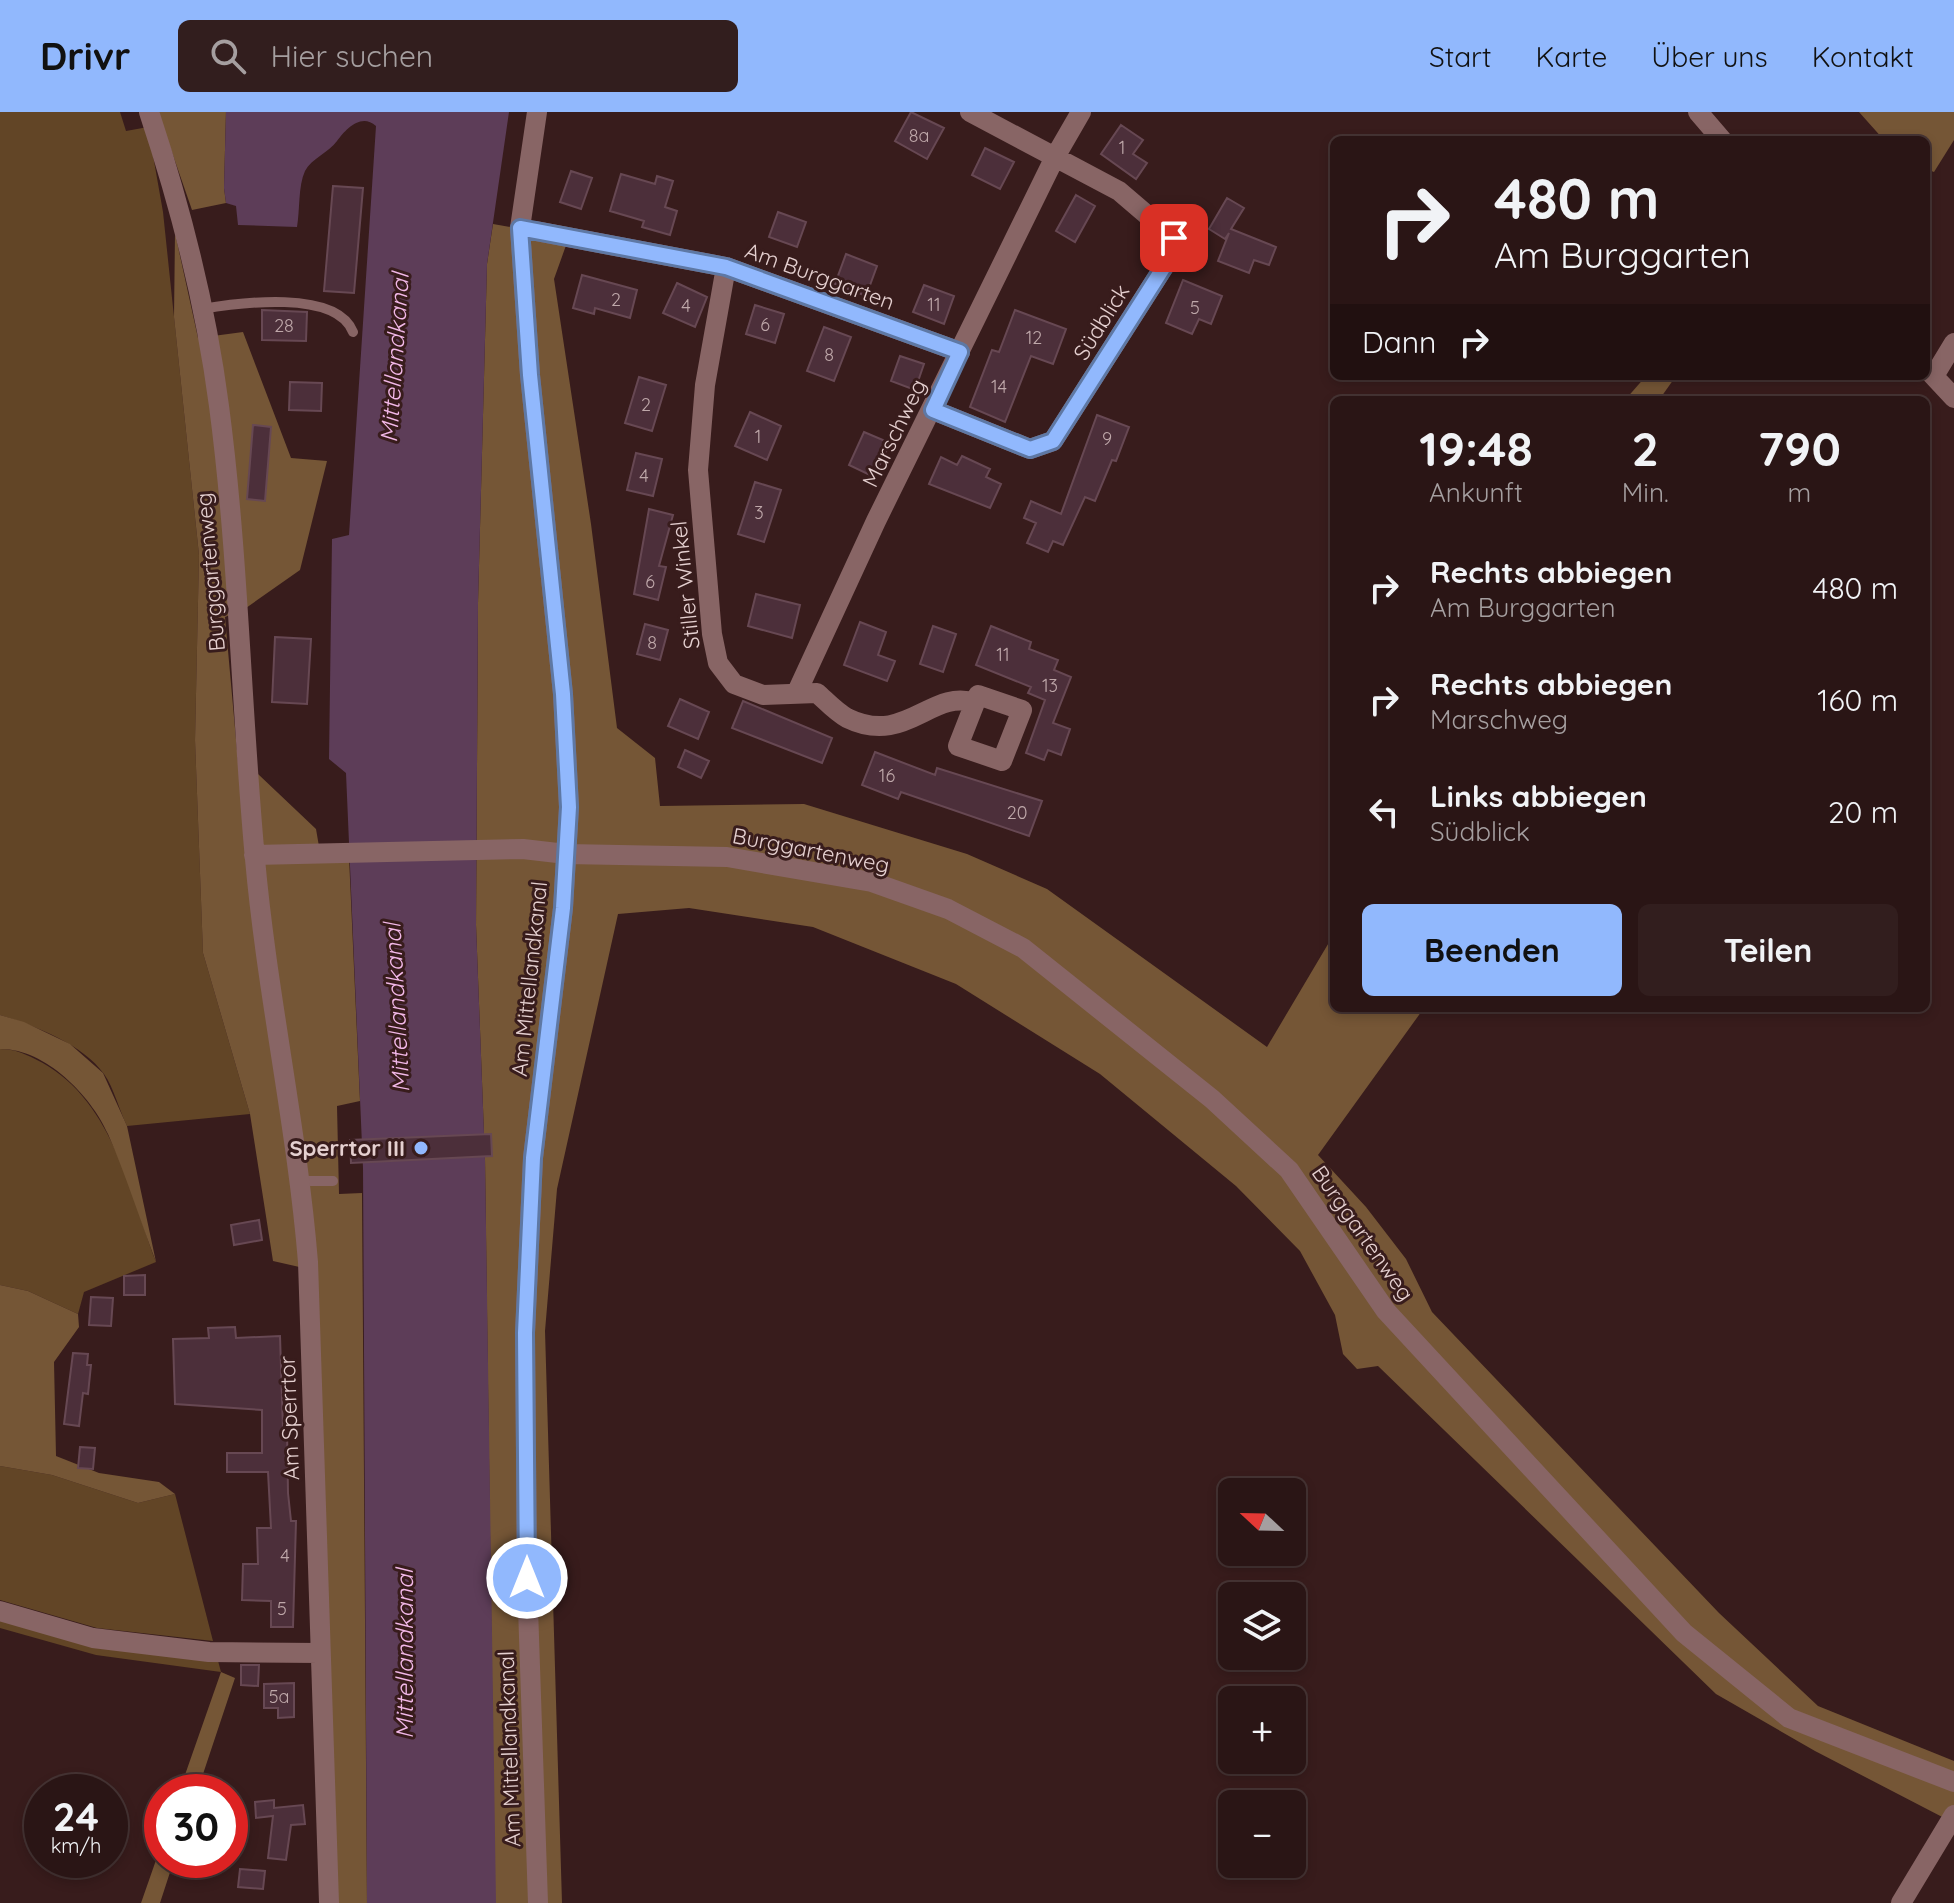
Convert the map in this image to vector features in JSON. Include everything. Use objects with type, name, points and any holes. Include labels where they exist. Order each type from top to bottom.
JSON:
[{"type":"street","name":"Burggartenweg","points":[[149,112],[180,204],[202,309],[224,450],[254,855],[523,849],[566,854],[727,857],[872,882],[948,909],[1023,948],[1212,1099],[1289,1170],[1386,1311],[1684,1633],[1789,1718],[1954,1782]]},
{"type":"street","name":"Am Mittellandkanal","points":[[537,112],[520,228],[530,375],[563,694],[569,807],[563,908],[533,1158],[525,1333],[527,1578],[538,1903]]},
{"type":"street","points":[[970,112],[1055,157]]},
{"type":"street","name":"Marschweg","points":[[797,692],[876,521],[1055,157],[1081,112]]},
{"type":"street","points":[[1698,112],[1719,136]]},
{"type":"street","name":"Südblick","points":[[933,410],[1030,449],[1053,441],[1167,262],[1174,238],[1119,191],[1055,157]]},
{"type":"street","name":"Am Burggarten","points":[[520,228],[726,267],[960,352]]},
{"type":"street","name":"Stiller Winkel","points":[[726,267],[705,385],[698,470],[712,634],[718,663],[734,684],[763,695],[817,693],[846,717],[875,726],[902,724],[939,705],[963,699],[975,703]]},
{"type":"street","points":[[1954,343],[1930,372],[1954,398]]},
{"type":"street","name":"Am Sperrtor","points":[[254,855],[261,924],[301,1181],[308,1262],[329,1903]]},
{"type":"street","points":[[0,1611],[93,1638],[209,1652],[320,1653]]},
{"type":"street","points":[[1901,1903],[1954,1815]]},
{"type":"lane","points":[[202,309],[264,302],[322,306],[350,323],[353,332]]},
{"type":"lane","points":[[301,1181],[333,1181]]},
{"type":"shaded area","points":[[0,112],[120,112],[126,131],[148,127],[163,212],[199,555],[195,740],[203,953],[250,1114],[127,1126],[108,1080],[95,1063],[56,1037],[0,1015]]},
{"type":"shaded area","points":[[158,112],[226,112],[226,203],[192,210]]},
{"type":"shaded area","points":[[1859,112],[1954,112],[1954,140],[1934,172],[1930,170],[1930,136],[1880,136]]},
{"type":"shaded area","points":[[493,224],[569,237],[554,279],[591,524],[617,728],[655,758],[660,806],[804,804],[967,854],[1047,889],[1267,1047],[1330,941],[1330,1012],[1421,1012],[1318,1155],[1366,1207],[1406,1259],[1432,1312],[1719,1613],[1818,1706],[1954,1761],[1954,1815],[1950,1821],[1815,1751],[1716,1694],[1378,1366],[1357,1369],[1343,1354],[1335,1315],[1300,1251],[1236,1186],[1100,1074],[956,984],[813,927],[689,908],[618,914],[557,1189],[545,1331],[562,1903],[495,1903],[485,1160],[476,925],[478,603],[487,264]]},
{"type":"shaded area","points":[[175,233],[198,338],[243,332],[291,458],[327,461],[300,570],[246,608],[225,617],[239,773],[258,774],[316,829],[321,858],[349,857],[360,1101],[337,1106],[339,1194],[362,1193],[367,1903],[336,1903],[317,1271],[273,1261],[250,1114],[203,953],[195,740],[199,555],[174,317]]},
{"type":"shaded area","points":[[1642,380],[1673,380],[1662,396],[1628,396]]},
{"type":"shaded area","points":[[0,1015],[24,1022],[70,1044],[103,1073],[127,1126],[156,1262],[121,1165],[100,1119],[78,1090],[49,1065],[33,1056],[0,1049]]},
{"type":"shaded area","points":[[0,1049],[35,1059],[61,1075],[100,1120],[126,1176],[156,1262],[84,1292],[78,1314],[28,1291],[0,1285]]},
{"type":"shaded area","points":[[0,1285],[28,1291],[78,1314],[79,1327],[54,1362],[56,1456],[99,1473],[159,1482],[175,1494],[138,1503],[52,1475],[0,1466]]},
{"type":"shaded area","points":[[0,1466],[52,1475],[138,1503],[175,1494],[213,1641],[97,1628],[0,1600]]},
{"type":"shaded area","points":[[0,1613],[217,1657],[221,1672],[96,1655],[0,1628]]},
{"type":"shaded area","points":[[221,1672],[235,1678],[203,1774],[185,1774]]},
{"type":"shaded area","points":[[150,1878],[168,1878],[160,1903],[141,1903]]},
{"type":"water","name":"Mittellandkanal","points":[[226,112],[509,112],[487,264],[478,603],[476,925],[485,1160],[496,1903],[367,1903],[363,1168],[346,773],[329,759],[332,539],[349,535],[376,126],[365,121],[354,124],[308,167],[301,184],[297,227],[238,225],[236,206],[226,203],[224,188]]},
{"type":"building","points":[[911,112],[944,128],[927,159],[895,141]]},
{"type":"building","points":[[1121,125],[1143,140],[1133,154],[1147,163],[1136,179],[1101,154]]},
{"type":"building","points":[[985,148],[1014,162],[1000,189],[972,175]]},
{"type":"building","points":[[571,171],[592,178],[581,209],[560,202]]},
{"type":"building","points":[[621,174],[655,184],[657,176],[673,181],[665,207],[677,211],[670,235],[642,227],[644,221],[610,211]]},
{"type":"building","points":[[333,186],[363,188],[354,293],[324,291]]},
{"type":"building","points":[[1076,195],[1095,206],[1075,242],[1056,231]]},
{"type":"building","points":[[1227,198],[1244,208],[1231,229],[1276,247],[1269,265],[1254,260],[1249,273],[1218,261],[1229,233],[1225,239],[1209,229]]},
{"type":"building","points":[[778,212],[806,222],[797,247],[769,237]]},
{"type":"building","points":[[846,254],[877,266],[866,296],[835,284]]},
{"type":"building","points":[[582,275],[637,290],[630,318],[595,308],[594,314],[573,308]]},
{"type":"building","points":[[1183,280],[1222,296],[1211,324],[1199,319],[1192,334],[1166,323]]},
{"type":"building","points":[[677,283],[707,297],[695,327],[663,313]]},
{"type":"building","points":[[924,285],[954,296],[944,324],[913,312]]},
{"type":"building","points":[[755,305],[784,314],[775,343],[746,334]]},
{"type":"building","points":[[262,310],[307,312],[306,341],[262,340]]},
{"type":"building","points":[[1015,310],[1066,329],[1053,364],[1031,356],[1005,422],[970,407],[992,350],[999,352]]},
{"type":"building","points":[[824,327],[851,337],[834,381],[807,371]]},
{"type":"building","points":[[900,356],[924,364],[915,390],[891,381]]},
{"type":"building","points":[[639,377],[666,385],[652,431],[625,423]]},
{"type":"building","points":[[290,382],[322,383],[321,411],[289,410]]},
{"type":"building","points":[[750,412],[781,426],[767,460],[735,446]]},
{"type":"building","points":[[1097,415],[1129,427],[1095,501],[1085,497],[1063,545],[1053,541],[1048,552],[1027,543],[1036,523],[1024,518],[1031,501],[1061,514]]},
{"type":"building","points":[[253,425],[271,427],[265,501],[247,499]]},
{"type":"building","points":[[864,432],[890,443],[874,477],[849,465]]},
{"type":"building","points":[[636,453],[662,459],[653,496],[627,490]]},
{"type":"building","points":[[962,456],[990,469],[986,477],[1001,484],[990,508],[929,484],[941,457],[957,465]]},
{"type":"building","points":[[755,482],[781,490],[764,542],[738,534]]},
{"type":"building","points":[[649,509],[673,515],[659,566],[666,567],[658,600],[634,594]]},
{"type":"building","points":[[756,594],[800,605],[792,638],[748,626]]},
{"type":"building","points":[[860,622],[886,632],[878,655],[895,661],[887,681],[844,665]]},
{"type":"building","points":[[645,624],[668,630],[660,660],[637,654]]},
{"type":"building","points":[[933,626],[956,634],[943,672],[920,664]]},
{"type":"building","points":[[991,626],[1031,642],[1029,649],[1058,660],[1054,670],[1071,677],[1053,723],[1070,729],[1061,755],[1048,750],[1044,760],[1026,753],[1045,700],[1028,693],[1031,687],[976,665]]},
{"type":"building","points":[[275,637],[311,639],[307,704],[272,702]]},
{"type":"building","points":[[680,699],[709,712],[698,739],[668,726]]},
{"type":"building","points":[[743,701],[832,738],[822,763],[732,728]]},
{"type":"building","points":[[685,750],[709,761],[701,778],[678,767]]},
{"type":"building","points":[[875,752],[935,775],[937,768],[1042,801],[1029,836],[901,792],[898,799],[862,785]]},
{"type":"building","name":"Sperrtor III","points":[[491,1134],[492,1156],[351,1163],[350,1140]]},
{"type":"building","points":[[259,1220],[262,1240],[234,1245],[231,1225]]},
{"type":"building","points":[[145,1275],[145,1295],[124,1295],[124,1276]]},
{"type":"building","points":[[91,1297],[113,1298],[111,1326],[89,1325]]},
{"type":"building","points":[[235,1327],[236,1338],[280,1336],[288,1493],[291,1521],[296,1521],[293,1627],[271,1627],[271,1601],[242,1600],[243,1564],[258,1564],[257,1528],[271,1528],[268,1472],[227,1472],[227,1453],[262,1453],[262,1410],[175,1404],[173,1339],[209,1338],[208,1328]]},
{"type":"building","points":[[73,1353],[88,1354],[87,1365],[91,1365],[88,1394],[83,1393],[79,1426],[64,1424]]},
{"type":"building","points":[[80,1447],[95,1448],[93,1469],[78,1468]]},
{"type":"building","points":[[241,1665],[259,1665],[258,1686],[241,1685]]},
{"type":"building","points":[[294,1683],[294,1717],[278,1718],[278,1708],[264,1708],[264,1684]]},
{"type":"building","points":[[274,1800],[274,1808],[303,1805],[305,1824],[291,1825],[286,1860],[268,1858],[273,1816],[256,1818],[255,1802]]},
{"type":"building","points":[[248,1870],[265,1871],[263,1889],[238,1887],[239,1878],[248,1878]]},
{"type":"place","name":"Sperrtor III","points":[[421,1148]]},
{"type":"route","points":[[527,1578],[525,1333],[533,1158],[563,908],[569,807],[563,694],[530,375],[520,228],[726,267],[960,352],[933,410],[1030,449],[1053,441],[1086,394],[1167,262],[1174,238]]}]
